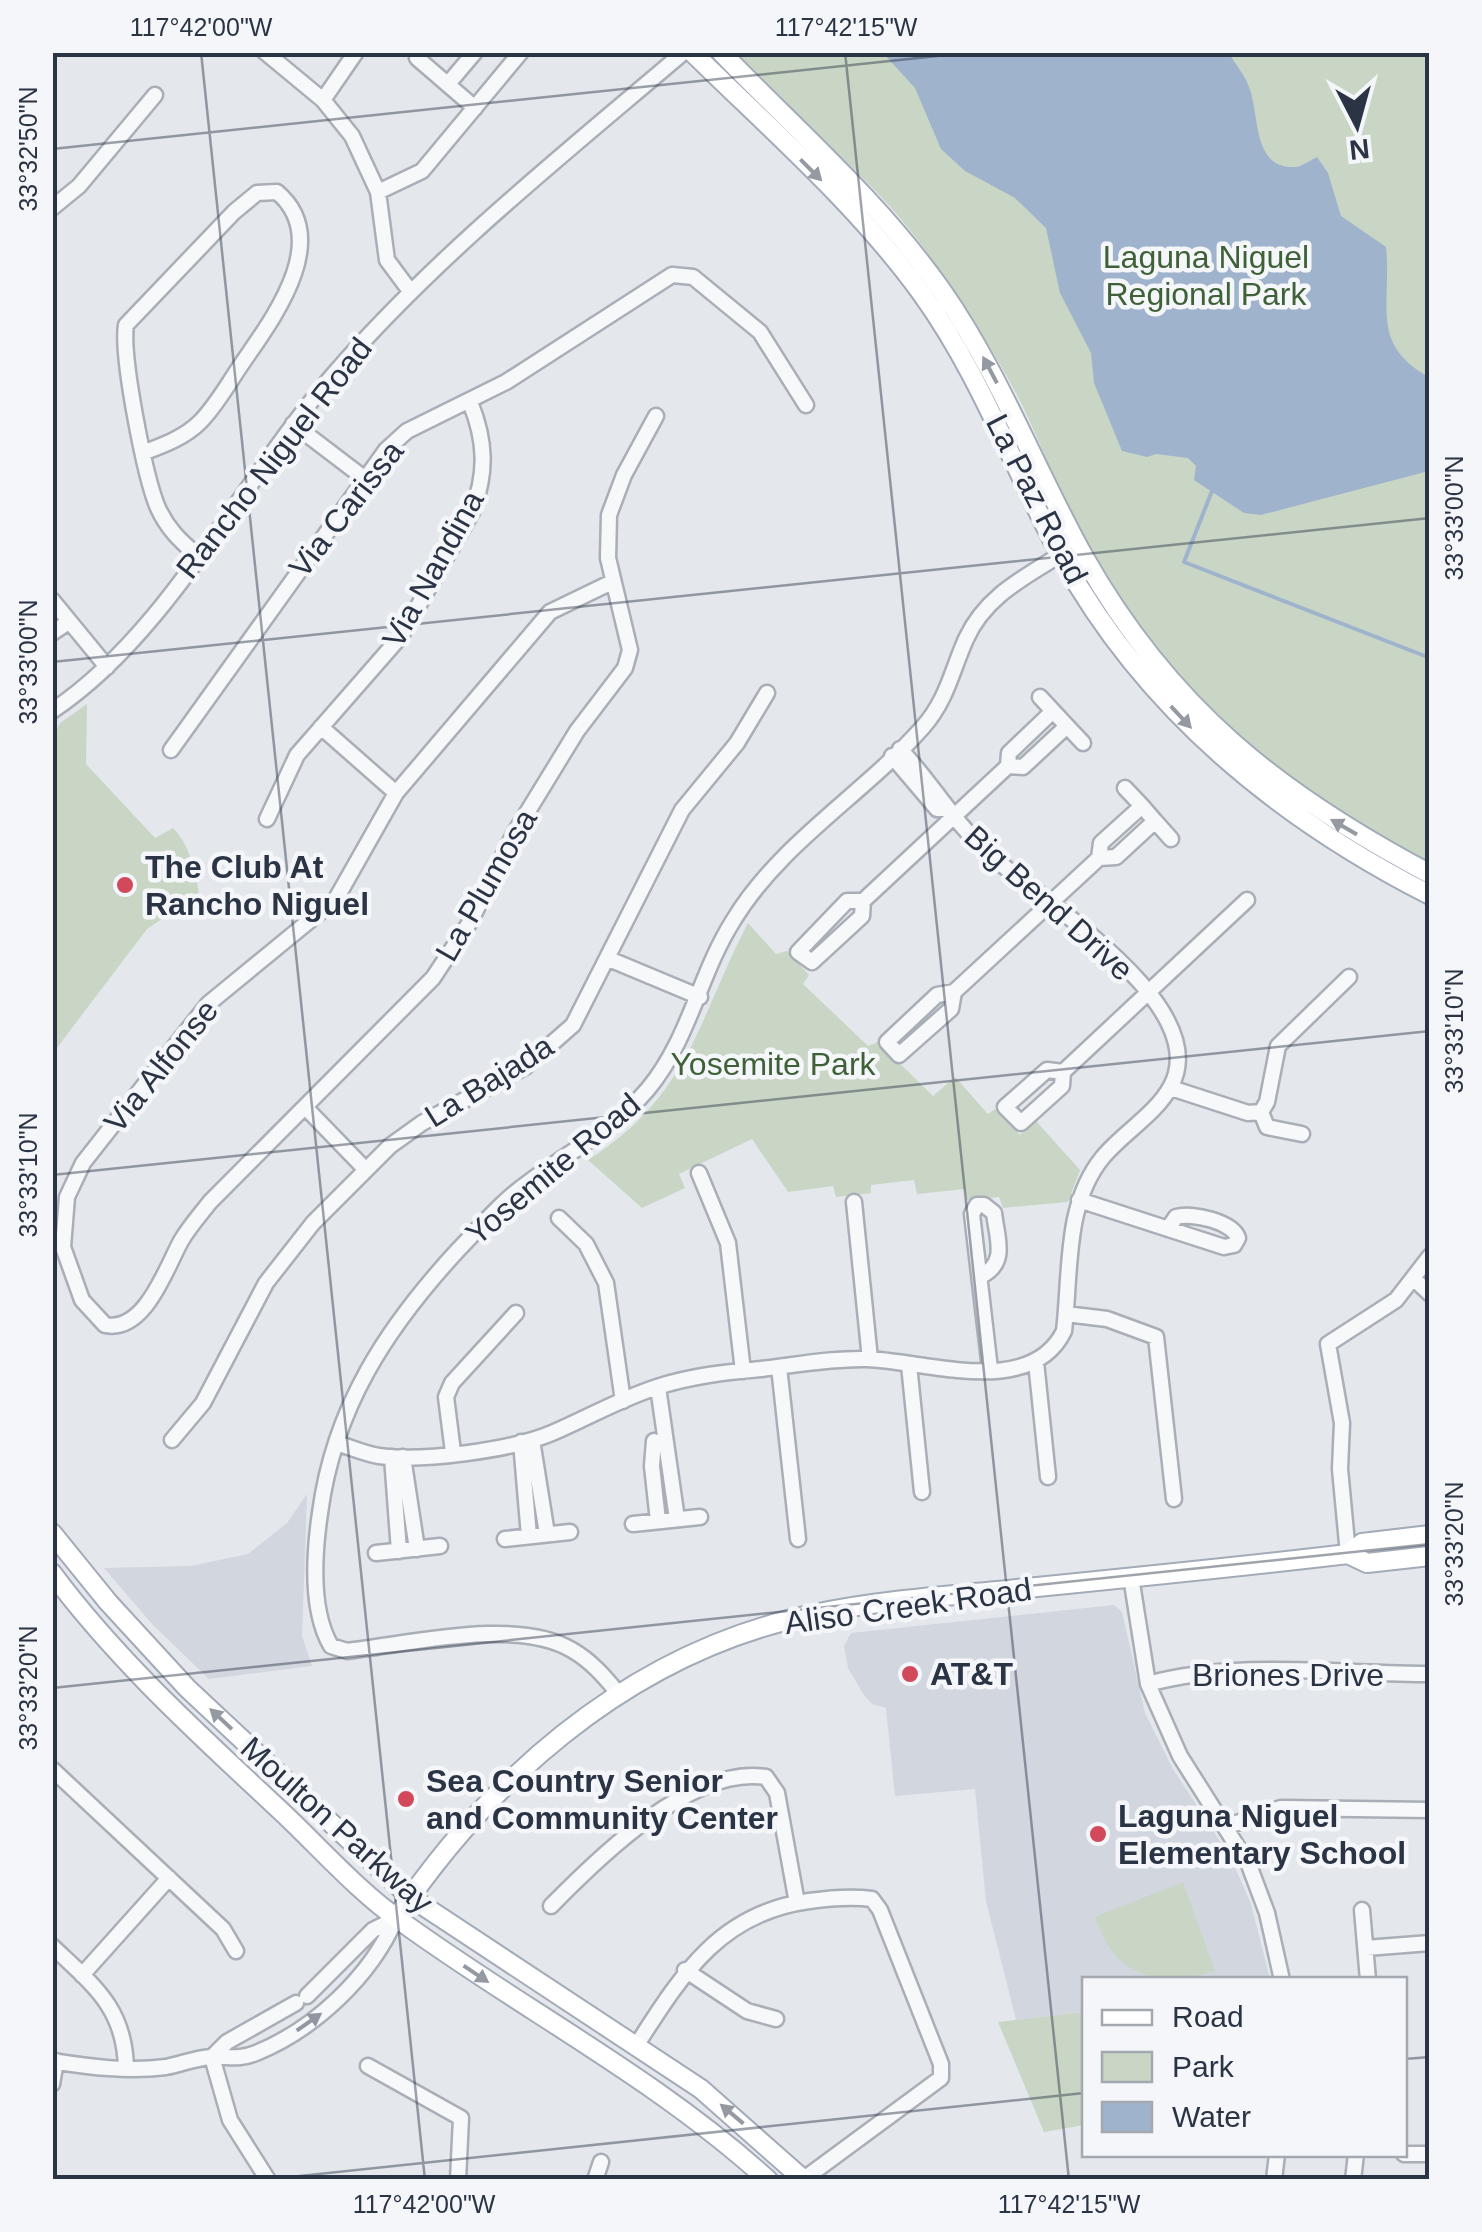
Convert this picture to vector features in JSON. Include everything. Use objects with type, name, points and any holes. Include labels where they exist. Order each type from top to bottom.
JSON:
[{"type":"main road","name":"La Paz Road","points":[[692,52],[846,203],[922,295],[983,392],[1060,555],[1119,644],[1217,753],[1320,834],[1430,895]]},
{"type":"main road","points":[[703,52],[779,124],[792,134],[800,133]]},
{"type":"main road","name":"La Paz Road","points":[[721,52],[870,202],[941,290],[982,355],[1085,558],[1138,640],[1218,731],[1278,784],[1340,826],[1430,874]]},
{"type":"main road","points":[[1034,457],[1032,469],[1060,534],[1060,555],[1074,560],[1124,636],[1138,640]]},
{"type":"main road","name":"Moulton Parkway","points":[[52,1533],[108,1602],[187,1688],[410,1897],[730,2112],[804,2179]]},
{"type":"main road","name":"Aliso Creek Road","points":[[1348,1554],[1362,1542],[1430,1535]]},
{"type":"main road","name":"Aliso Creek Road","points":[[396,1918],[504,1786],[559,1736],[618,1693],[671,1663],[784,1621],[876,1604],[1348,1554],[1368,1564],[1430,1556]]},
{"type":"main road","name":"Moulton Parkway","points":[[52,1574],[102,1635],[230,1765],[396,1918],[516,2002],[664,2093],[768,2180]]},
{"type":"main road","points":[[102,1635],[120,1637],[166,1685],[187,1688]]},
{"type":"street","points":[[265,52],[323,100],[352,136],[378,192],[387,260],[410,291]]},
{"type":"street","points":[[323,100],[356,52]]},
{"type":"street","points":[[448,84],[475,52]]},
{"type":"street","points":[[378,192],[422,171],[521,52]]},
{"type":"street","name":"Rancho Niguel Road","points":[[52,710],[107,667],[134,640],[293,424],[410,291],[684,52]]},
{"type":"street","points":[[417,58],[476,108]]},
{"type":"street","points":[[52,208],[105,158],[155,94]]},
{"type":"street","points":[[146,452],[198,424],[287,298],[296,268],[297,235],[289,202],[276,192],[258,193],[234,212],[126,325],[126,354],[157,506],[176,538],[197,555]]},
{"type":"street","name":"Via Carissa","points":[[171,750],[364,478],[407,431],[470,402],[682,273],[760,332],[806,405]]},
{"type":"street","name":"Via Nandina","points":[[267,819],[285,773],[401,636],[472,512],[480,491],[484,446],[470,402]]},
{"type":"street","name":"La Plumosa","points":[[113,1327],[130,1319],[150,1300],[183,1237],[210,1202],[433,978],[453,950],[550,775],[626,668],[630,650],[612,582],[607,536],[612,504],[656,416]]},
{"type":"street","points":[[293,424],[364,478]]},
{"type":"street","name":"Yosemite Road","points":[[618,1693],[594,1665],[570,1648],[537,1636],[504,1634],[347,1650],[331,1646],[321,1629],[316,1570],[323,1486],[356,1386],[400,1316],[500,1205],[592,1141],[648,1089],[687,1028],[731,923],[753,891],[935,713],[966,638],[986,609],[1013,583],[1060,555]]},
{"type":"street","name":"Via Alfonse","points":[[113,1327],[99,1321],[69,1275],[62,1221],[74,1179],[208,1004],[336,899],[396,792],[550,612],[612,582]]},
{"type":"street","points":[[52,600],[107,667]]},
{"type":"street","points":[[52,634],[67,623]]},
{"type":"street","name":"La Bajada","points":[[172,1440],[203,1403],[286,1254],[366,1170],[422,1124],[524,1067],[573,1025],[682,810],[737,743],[767,693]]},
{"type":"street","points":[[1040,696],[1082,742]]},
{"type":"street","points":[[1008,766],[1009,752],[1054,711]]},
{"type":"street","points":[[322,726],[396,792]]},
{"type":"street","points":[[863,901],[848,902],[798,952],[812,962],[862,916],[863,901],[950,813],[1008,766],[1022,767],[1067,726]]},
{"type":"street","name":"Big Bend Drive","points":[[896,753],[946,800],[950,813],[1020,881],[1079,921],[1147,993],[1173,1027],[1178,1041],[1171,1088]]},
{"type":"street","points":[[1125,788],[1171,839]]},
{"type":"street","points":[[1099,858],[1100,843],[1142,806]]},
{"type":"street","points":[[954,992],[950,1010],[900,1055],[887,1042],[936,995],[954,992],[1099,858],[1116,857],[1155,821]]},
{"type":"street","points":[[1063,1072],[1247,900]]},
{"type":"street","points":[[609,959],[700,997]]},
{"type":"street","points":[[1261,1112],[1267,1102],[1278,1046],[1350,977]]},
{"type":"street","points":[[336,1442],[397,1457],[527,1441],[653,1389],[743,1370],[870,1359],[947,1372],[1036,1362],[1058,1344],[1066,1314],[1079,1200],[1104,1155],[1171,1088],[1248,1113],[1261,1112]]},
{"type":"street","points":[[306,1108],[366,1170]]},
{"type":"street","points":[[1261,1112],[1267,1127],[1302,1134]]},
{"type":"street","points":[[699,1173],[728,1243],[743,1370]]},
{"type":"street","points":[[1079,1200],[1168,1229]]},
{"type":"street","points":[[854,1202],[870,1359]]},
{"type":"street","points":[[559,1218],[599,1264],[606,1283],[615,1363],[611,1372],[619,1402]]},
{"type":"street","points":[[1348,1554],[1340,1469],[1342,1423],[1328,1344],[1340,1332],[1396,1300],[1430,1256]]},
{"type":"street","points":[[981,1276],[990,1370]]},
{"type":"street","points":[[1414,1278],[1430,1294]]},
{"type":"street","points":[[453,1452],[446,1397],[452,1383],[516,1313]]},
{"type":"street","points":[[1066,1314],[1108,1319],[1156,1337],[1174,1499]]},
{"type":"street","points":[[1036,1362],[1048,1477]]},
{"type":"street","points":[[908,1365],[922,1492]]},
{"type":"street","points":[[779,1366],[798,1540]]},
{"type":"street","points":[[653,1389],[660,1453],[670,1464],[677,1519]]},
{"type":"street","points":[[527,1441],[547,1534]]},
{"type":"street","points":[[658,1522],[652,1466],[660,1453]]},
{"type":"street","points":[[397,1457],[402,1499],[417,1549]]},
{"type":"street","points":[[529,1536],[532,1476]]},
{"type":"street","points":[[399,1550],[402,1499]]},
{"type":"street","points":[[633,1524],[700,1516]]},
{"type":"street","points":[[505,1538],[570,1532]]},
{"type":"street","points":[[376,1553],[440,1546]]},
{"type":"street","points":[[1131,1578],[1148,1684],[1180,1756],[1228,1826],[1267,1913],[1281,1977]]},
{"type":"street","name":"Briones Drive","points":[[1148,1684],[1184,1674],[1219,1672],[1430,1674]]},
{"type":"street","points":[[52,1769],[224,1929],[236,1951]]},
{"type":"street","points":[[551,1906],[607,1848],[647,1817],[748,1774],[766,1777],[777,1793],[797,1902]]},
{"type":"street","points":[[1228,1826],[1281,1808],[1430,1810]]},
{"type":"street","points":[[82,1975],[169,1878]]},
{"type":"street","points":[[636,2046],[686,1970],[729,1928],[760,1912],[797,1902],[872,1900],[880,1910],[942,2064],[941,2078],[804,2179]]},
{"type":"street","points":[[1362,1910],[1368,1977]]},
{"type":"street","name":"Aliso Creek Road","points":[[212,2057],[227,2042],[301,2000],[373,1930],[396,1918]]},
{"type":"street","name":"Aliso Creek Road","points":[[54,2061],[126,2070],[212,2057],[234,2059],[256,2053],[316,2018],[386,1942],[396,1918]]},
{"type":"street","points":[[1366,1948],[1430,1943]]},
{"type":"street","points":[[52,1946],[116,2015],[126,2040],[126,2070]]},
{"type":"street","points":[[686,1970],[747,2011],[776,2019]]},
{"type":"street","points":[[212,2057],[230,2120],[268,2180]]},
{"type":"street","points":[[52,2084],[54,2061]]},
{"type":"street","points":[[368,2066],[461,2118],[458,2180]]},
{"type":"street","points":[[594,2180],[600,2162]]},
{"type":"shaded area","points":[[307,1494],[302,1636],[312,1666],[209,1679],[153,1625],[104,1568],[191,1566],[248,1554],[287,1523]]},
{"type":"shaded area","name":"Laguna Niguel Elementary School","points":[[1114,1605],[1122,1612],[1145,1713],[1173,1769],[1231,1858],[1251,1904],[1269,1977],[1082,1977],[1082,2012],[1016,2020],[986,1901],[975,1789],[895,1796],[886,1708],[872,1704],[848,1668],[844,1646],[851,1633]]},
{"type":"green space","name":"Laguna Niguel Regional Park","points":[[733,53],[1429,53],[1429,863],[1377,836],[1281,770],[1236,732],[1156,647],[1089,551],[1016,393],[936,264],[880,195]]},
{"type":"green space","name":"The Club At Rancho Niguel","points":[[87,704],[86,764],[155,838],[173,828],[188,850],[199,894],[147,929],[53,1053],[53,738],[60,723]]},
{"type":"green space","name":"Yosemite Park","points":[[748,923],[776,954],[787,951],[809,975],[803,984],[868,1046],[878,1042],[933,1096],[955,1077],[988,1114],[995,1109],[1020,1135],[1036,1121],[1080,1170],[1068,1202],[1003,1208],[999,1197],[967,1200],[965,1189],[917,1194],[914,1180],[871,1185],[871,1193],[836,1197],[833,1186],[788,1192],[752,1139],[679,1174],[685,1188],[642,1208],[588,1160],[622,1135],[670,1082],[702,1024]]},
{"type":"green space","points":[[1183,1882],[1215,1971],[1184,1977],[1141,1973],[1114,1954],[1095,1917]]},
{"type":"green space","points":[[1082,2012],[1082,2125],[1044,2132],[998,2022]]},
{"type":"water","points":[[883,53],[1229,53],[1247,83],[1260,138],[1271,159],[1296,167],[1317,157],[1328,173],[1341,216],[1386,247],[1386,305],[1391,337],[1410,364],[1429,377],[1429,471],[1261,515],[1244,513],[1194,480],[1196,466],[1188,458],[1156,454],[1147,457],[1122,451],[1094,383],[1091,353],[1060,293],[1046,228],[1015,198],[965,171],[941,149],[915,88]]},
{"type":"waterway","points":[[1212,491],[1184,562],[1430,658]]},
{"type":"place","name":"The Club At Rancho Niguel","points":[[125,885]]},
{"type":"place","name":"AT&T","points":[[910,1674]]},
{"type":"place","name":"Sea Country Senior and Community Center","points":[[406,1799]]},
{"type":"place","name":"Laguna Niguel Elementary School","points":[[1098,1834]]}]
